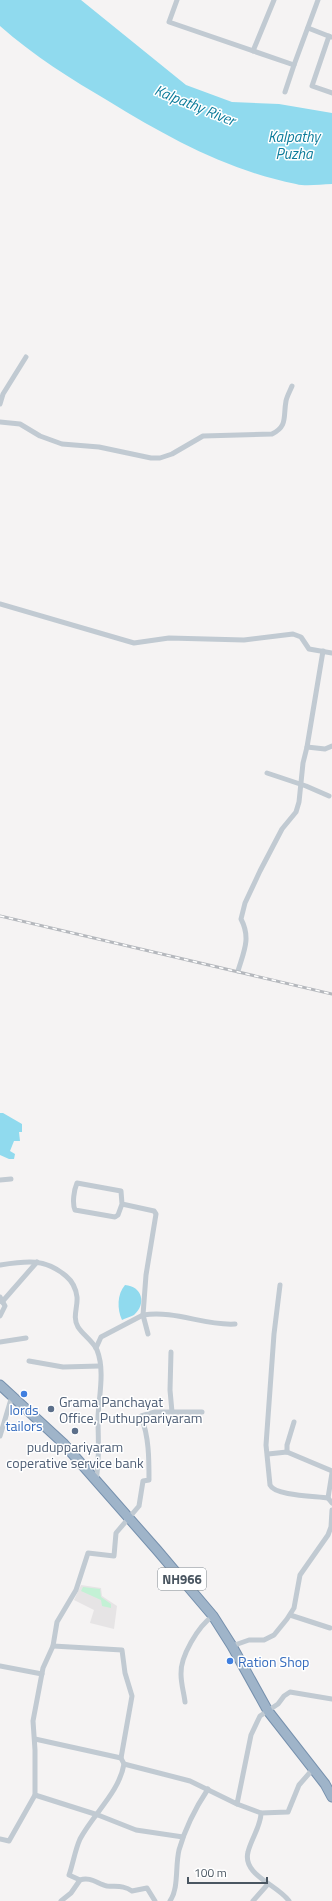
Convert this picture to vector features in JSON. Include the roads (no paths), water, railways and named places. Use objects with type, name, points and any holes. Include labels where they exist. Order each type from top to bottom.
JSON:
[{"type":"highway","name":"NH966","points":[[0,1385],[62,1443],[96,1480],[213,1616],[232,1646],[268,1710],[313,1769],[332,1797]]},
{"type":"street","points":[[177,0],[169,22],[294,65]]},
{"type":"street","points":[[253,52],[274,0]]},
{"type":"street","points":[[285,92],[318,0]]},
{"type":"street","points":[[308,28],[330,36],[312,86],[332,93]]},
{"type":"street","points":[[0,404],[3,394],[26,357]]},
{"type":"street","points":[[0,422],[20,424],[40,436],[62,444],[99,447],[151,458],[160,458],[172,454],[203,436],[272,434],[279,430],[283,425],[286,399],[292,386]]},
{"type":"street","points":[[0,604],[134,643],[169,638],[244,640],[293,634],[301,637],[308,649],[332,653]]},
{"type":"street","points":[[238,971],[246,943],[246,929],[240,919],[245,903],[282,829],[296,812],[299,802],[300,784],[323,651]]},
{"type":"street","points":[[307,747],[325,749],[332,746]]},
{"type":"street","points":[[267,773],[329,796]]},
{"type":"street","points":[[0,1180],[11,1179]]},
{"type":"street","points":[[77,1183],[121,1191],[122,1204],[118,1214],[115,1217],[75,1210],[73,1205],[77,1183]]},
{"type":"street","points":[[122,1204],[154,1211],[156,1214],[146,1275],[143,1315],[148,1334]]},
{"type":"street","points":[[0,1316],[4,1306],[1,1300],[37,1262]]},
{"type":"street","points":[[0,1265],[37,1262],[58,1269],[72,1281],[77,1297],[75,1313],[77,1326],[96,1348],[100,1366],[99,1463],[96,1480]]},
{"type":"street","points":[[280,1285],[273,1342],[266,1445],[270,1485],[272,1488],[302,1496],[328,1498],[332,1503]]},
{"type":"street","points":[[96,1348],[101,1337],[143,1315],[155,1313],[181,1316],[222,1325],[235,1324]]},
{"type":"street","points":[[0,1342],[26,1338]]},
{"type":"street","points":[[171,1352],[170,1390],[172,1412]]},
{"type":"street","points":[[29,1361],[63,1367],[100,1366]]},
{"type":"street","points":[[0,1436],[12,1396]]},
{"type":"street","points":[[0,1839],[9,1841],[35,1795],[35,1738],[33,1721],[42,1674],[53,1646],[57,1622],[76,1590],[88,1553],[114,1556],[116,1533],[139,1506],[143,1482],[149,1480],[149,1450],[145,1427],[141,1416],[155,1412],[202,1412]]},
{"type":"street","points":[[287,1452],[287,1445],[294,1422]]},
{"type":"street","points":[[268,1454],[287,1452],[332,1472],[328,1498]]},
{"type":"street","points":[[232,1646],[249,1640],[264,1640],[274,1635],[290,1615],[297,1598],[300,1575],[328,1535],[331,1527],[332,1510]]},
{"type":"street","points":[[290,1615],[330,1628]]},
{"type":"street","points":[[185,1702],[181,1668],[194,1635],[203,1622],[213,1616]]},
{"type":"street","points":[[53,1646],[122,1650],[125,1673],[132,1696],[121,1758],[124,1764],[123,1772],[98,1815],[80,1839],[69,1875],[80,1880],[88,1879],[108,1886],[127,1887],[132,1891],[147,1888],[155,1901]]},
{"type":"street","points":[[0,1666],[42,1674]]},
{"type":"street","points":[[237,1804],[251,1735],[260,1716],[278,1704],[284,1696],[290,1692],[296,1691],[332,1699]]},
{"type":"street","points":[[35,1738],[121,1758]]},
{"type":"street","points":[[124,1764],[190,1781],[261,1814],[288,1812],[299,1785],[313,1769]]},
{"type":"street","points":[[170,1901],[175,1895],[178,1852],[183,1837],[208,1789]]},
{"type":"street","points":[[35,1795],[98,1815],[136,1830],[183,1837]]},
{"type":"street","points":[[261,1814],[249,1848],[247,1861],[249,1865],[268,1884],[285,1896],[289,1901]]},
{"type":"street","points":[[61,1901],[72,1893],[80,1880]]},
{"type":"street","points":[[253,1901],[268,1884]]},
{"type":"water","name":"Kalpathy Puzha","points":[[0,0],[81,0],[186,85],[232,102],[279,104],[332,113],[332,184],[300,185],[247,171],[199,151],[154,128],[67,76],[13,37],[0,26]]},
{"type":"water","points":[[0,1113],[3,1113],[22,1124],[22,1132],[19,1132],[20,1141],[14,1141],[10,1151],[15,1154],[14,1159],[9,1159],[0,1155]]},
{"type":"water","points":[[125,1285],[131,1286],[139,1292],[141,1301],[138,1311],[134,1315],[122,1320],[119,1311],[119,1297]]},
{"type":"railway","points":[[0,916],[332,994]]},
{"type":"place","name":"lords tailors","points":[[24,1394]]},
{"type":"place","name":"Grama Panchayat Office, Puthuppariyaram","points":[[51,1409]]},
{"type":"place","name":"puduppariyaram coperative service bank","points":[[75,1431]]},
{"type":"place","name":"Ration Shop","points":[[230,1661]]},
{"type":"water label","name":"Kalpathy River","points":[[195,105]]}]
